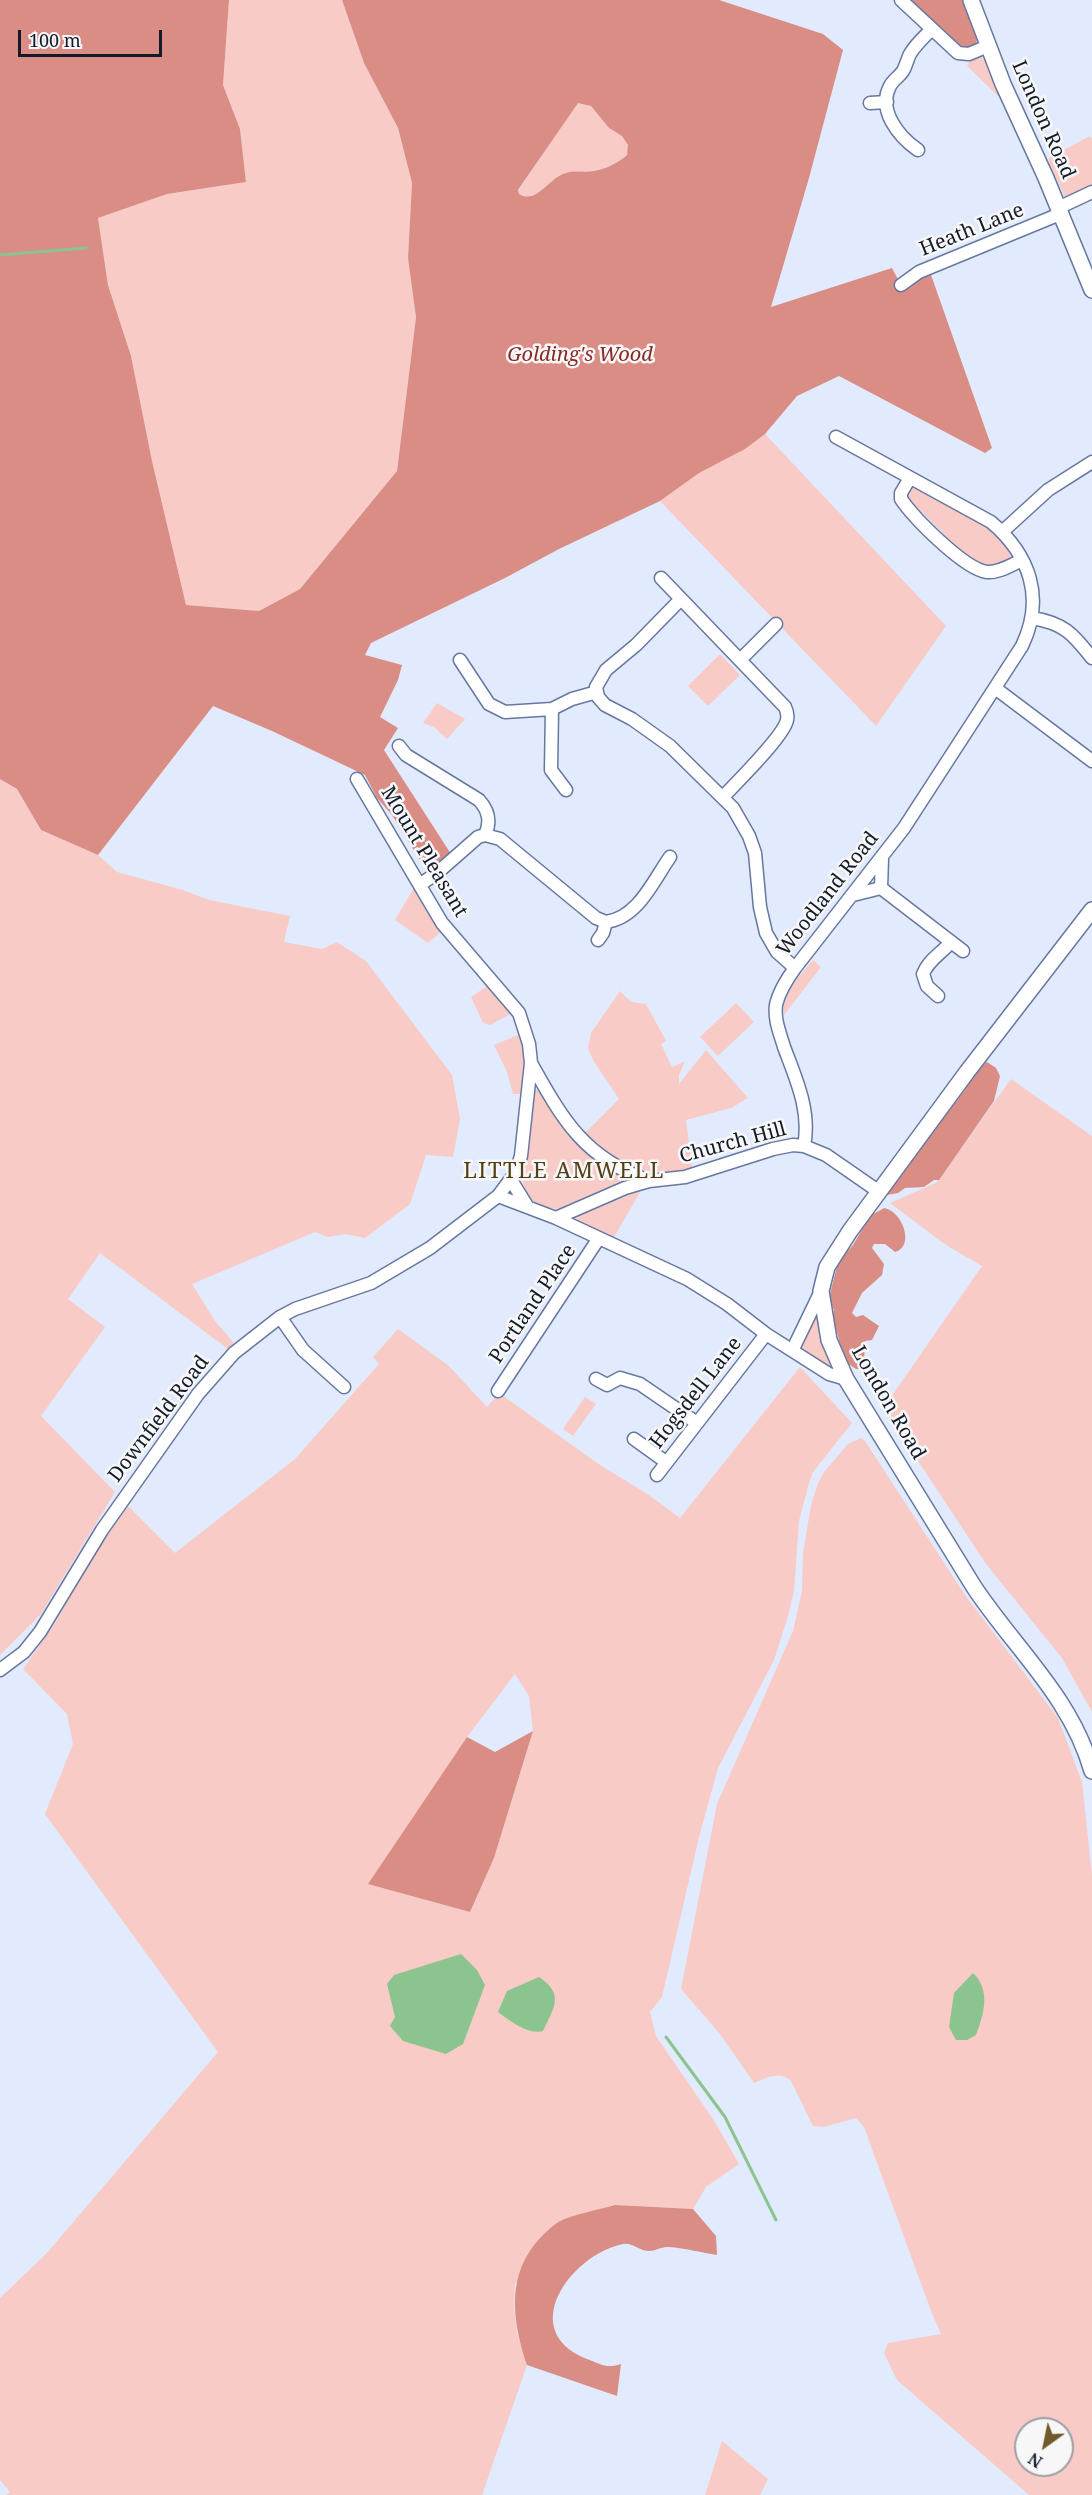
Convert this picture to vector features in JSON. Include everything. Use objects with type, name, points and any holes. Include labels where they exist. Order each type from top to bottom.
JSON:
[{"type":"main road","name":"London Road","points":[[971,0],[988,46],[1092,290]]},
{"type":"main road","name":"London Road","points":[[1092,910],[878,1191],[833,1256],[821,1291],[829,1340],[846,1379],[974,1587],[997,1620],[1053,1689],[1076,1726],[1092,1771]]},
{"type":"street","points":[[901,0],[961,54],[969,54],[988,46]]},
{"type":"street","points":[[918,150],[907,142],[893,124],[887,102],[891,84],[903,71],[912,51],[932,29]]},
{"type":"street","points":[[870,103],[887,102]]},
{"type":"street","name":"Heath Lane","points":[[901,285],[919,272],[1059,212],[1092,192]]},
{"type":"street","name":"Woodland Road","points":[[804,1146],[807,1128],[805,1110],[778,1028],[776,1010],[781,991],[795,968],[882,858],[1022,646],[1032,618],[1032,586],[1022,560],[1002,532],[991,522],[836,437]]},
{"type":"street","points":[[1002,532],[1048,490],[1092,462]]},
{"type":"street","points":[[910,478],[901,493],[901,499],[964,562],[978,570],[995,571],[1022,560]]},
{"type":"street","points":[[661,578],[785,706],[788,719],[785,726],[723,797]]},
{"type":"street","points":[[681,599],[636,645],[606,670],[598,682],[597,692],[604,705],[632,719],[670,746],[723,797],[741,819],[755,853],[760,907],[766,933],[777,952],[795,968]]},
{"type":"street","points":[[1032,618],[1062,626],[1076,638],[1092,658]]},
{"type":"street","points":[[740,660],[776,624]]},
{"type":"street","points":[[459,660],[484,699],[498,710],[515,713],[552,709],[572,699],[597,692]]},
{"type":"street","points":[[995,688],[1092,761]]},
{"type":"street","points":[[552,709],[551,770],[566,790]]},
{"type":"street","points":[[399,746],[406,755],[479,800],[485,807],[489,821],[485,835]]},
{"type":"street","name":"Mount Pleasant","points":[[357,779],[442,922],[516,1007],[529,1044],[531,1063],[521,1156],[511,1180],[498,1196]]},
{"type":"street","points":[[421,884],[474,840],[485,835],[500,839],[596,918],[606,922],[615,921],[630,913],[670,857]]},
{"type":"street","points":[[881,888],[882,858]]},
{"type":"street","points":[[853,895],[881,888]]},
{"type":"street","points":[[881,888],[963,951]]},
{"type":"street","points":[[598,940],[605,929],[606,922]]},
{"type":"street","points":[[939,996],[927,986],[923,974],[929,963],[944,952],[951,942]]},
{"type":"street","name":"Mount Pleasant","points":[[531,1063],[568,1126],[584,1142],[625,1171],[649,1181]]},
{"type":"street","name":"Church Hill","points":[[556,1218],[625,1188],[649,1181],[685,1177],[773,1149],[804,1146],[826,1155],[878,1191]]},
{"type":"street","points":[[511,1180],[527,1206]]},
{"type":"street","points":[[498,1196],[556,1218],[695,1284],[727,1304],[766,1334],[793,1349],[829,1374],[846,1379]]},
{"type":"street","name":"Downfield Road","points":[[0,1670],[24,1652],[40,1632],[102,1530],[198,1394],[234,1353],[280,1317],[295,1309],[371,1282],[430,1248],[498,1196]]},
{"type":"street","name":"Portland Place","points":[[498,1391],[599,1238]]},
{"type":"street","points":[[793,1349],[821,1291]]},
{"type":"street","points":[[280,1317],[303,1350],[344,1387]]},
{"type":"street","name":"Hogsdell Lane","points":[[657,1475],[766,1334]]},
{"type":"street","points":[[596,1379],[607,1385],[620,1378],[640,1384],[697,1423]]},
{"type":"street","points":[[634,1439],[666,1462]]},
{"type":"shaded area","points":[[229,0],[342,0],[364,63],[398,128],[412,183],[408,258],[416,317],[397,471],[300,589],[259,611],[186,605],[152,461],[131,356],[108,285],[98,218],[167,194],[246,182],[240,129],[223,85]]},
{"type":"shaded area","points":[[981,57],[988,62],[1001,94],[999,97],[967,66],[971,59]]},
{"type":"shaded area","points":[[578,102],[591,106],[609,128],[622,136],[629,145],[627,155],[603,169],[591,172],[569,172],[532,196],[519,194],[518,191]]},
{"type":"shaded area","points":[[1090,136],[1092,139],[1092,187],[1065,197],[1049,163],[1049,158]]},
{"type":"shaded area","points":[[765,434],[946,626],[876,726],[660,501],[699,473],[745,449]]},
{"type":"shaded area","points":[[915,486],[987,525],[1011,548],[1011,560],[994,569],[974,565],[921,511],[918,512],[904,498],[909,488]]},
{"type":"shaded area","points":[[720,654],[740,675],[708,706],[688,686]]},
{"type":"shaded area","points":[[437,703],[465,719],[447,739],[434,727],[423,723]]},
{"type":"shaded area","points":[[0,779],[17,789],[41,830],[98,855],[117,872],[183,890],[209,900],[290,916],[284,942],[322,949],[337,942],[366,961],[452,1075],[460,1119],[453,1157],[426,1155],[410,1204],[365,1238],[345,1234],[328,1237],[315,1232],[192,1284],[215,1321],[234,1343],[228,1349],[100,1253],[68,1299],[105,1327],[41,1416],[115,1492],[41,1614],[0,1655]]},
{"type":"shaded area","points":[[415,886],[441,932],[428,943],[395,920]]},
{"type":"shaded area","points":[[813,960],[821,967],[784,1015],[788,992]]},
{"type":"shaded area","points":[[489,985],[512,1013],[490,1025],[483,1023],[471,997]]},
{"type":"shaded area","points":[[620,991],[631,1001],[646,1004],[666,1041],[661,1044],[672,1067],[685,1061],[679,1075],[679,1084],[706,1050],[748,1098],[731,1108],[686,1120],[692,1167],[687,1170],[655,1172],[632,1168],[614,1157],[585,1133],[619,1099],[593,1060],[588,1048],[591,1033]]},
{"type":"shaded area","points":[[736,1003],[754,1022],[718,1056],[700,1037]]},
{"type":"shaded area","points":[[518,1035],[523,1048],[523,1072],[520,1094],[513,1094],[507,1072],[494,1045]]},
{"type":"shaded area","points":[[1011,1079],[1092,1136],[1092,1712],[1062,1658],[986,1564],[891,1420],[891,1397],[982,1266],[946,1245],[890,1203],[936,1183]]},
{"type":"shaded area","points":[[538,1090],[631,1179],[631,1182],[564,1208],[550,1208],[531,1199],[524,1187],[523,1169],[531,1099],[533,1091]]},
{"type":"shaded area","points":[[634,1190],[640,1192],[613,1239],[577,1222],[578,1214]]},
{"type":"shaded area","points":[[817,1313],[821,1333],[834,1369],[831,1370],[799,1348]]},
{"type":"shaded area","points":[[398,1329],[449,1366],[487,1407],[499,1393],[600,1465],[649,1495],[680,1518],[800,1367],[852,1423],[813,1472],[809,1483],[799,1521],[794,1591],[788,1616],[774,1660],[718,1768],[699,1837],[662,1997],[650,2012],[656,2036],[715,2122],[739,2164],[706,2187],[693,2209],[615,2205],[515,2284],[514,2308],[517,2333],[527,2365],[482,2495],[6,2495],[10,2492],[0,2480],[0,2298],[47,2253],[218,2052],[45,1814],[73,1744],[67,1714],[23,1669],[55,1623],[90,1560],[128,1506],[175,1553],[295,1459],[379,1364],[373,1357]],"holes":[[[515,1674],[529,1696],[533,1731],[494,1858],[470,1912],[369,1884],[467,1737]]]},
{"type":"shaded area","points":[[585,1397],[596,1404],[573,1436],[563,1429]]},
{"type":"shaded area","points":[[861,1438],[865,1441],[965,1595],[1058,1718],[1082,1782],[1092,1876],[1092,2495],[1029,2495],[897,2380],[884,2353],[888,2343],[941,2334],[864,2127],[856,2118],[824,2127],[813,2126],[791,2081],[777,2075],[754,2083],[720,2034],[681,1989],[717,1804],[793,1631],[802,1591],[803,1553],[811,1505],[824,1472],[848,1444]]},
{"type":"shaded area","points":[[461,1954],[477,1970],[485,1985],[463,2044],[446,2054],[403,2041],[390,2026],[395,2017],[387,1984],[394,1975]]},
{"type":"shaded area","points":[[973,1973],[979,1980],[984,1995],[981,2019],[976,2035],[967,2040],[956,2040],[949,2027],[954,1993]]},
{"type":"shaded area","points":[[539,1977],[552,1990],[555,2002],[543,2031],[537,2032],[519,2026],[498,2012],[507,1991]]},
{"type":"shaded area","points":[[722,2441],[768,2479],[760,2495],[705,2495]]},
{"type":"green space","name":"Golding's Wood","points":[[0,0],[229,0],[223,85],[240,129],[246,182],[167,194],[98,218],[108,285],[131,356],[152,461],[186,605],[259,611],[300,589],[397,471],[416,317],[408,258],[412,183],[398,128],[364,63],[342,0],[719,0],[823,34],[843,50],[771,307],[892,268],[901,285],[930,272],[992,448],[985,453],[839,376],[797,396],[765,434],[745,449],[699,473],[660,501],[371,643],[365,655],[402,665],[398,680],[380,717],[398,728],[384,750],[451,854],[435,867],[423,865],[392,815],[377,798],[365,775],[213,706],[98,855],[41,830],[17,789],[0,779]],"holes":[[[578,103],[591,106],[609,128],[622,136],[628,145],[627,155],[603,169],[591,172],[569,172],[532,196],[519,194],[518,190]]]},
{"type":"green space","points":[[904,0],[966,0],[978,35],[976,44],[958,51]]},
{"type":"green space","points":[[987,1062],[996,1068],[1000,1076],[994,1101],[939,1180],[934,1180],[924,1187],[905,1188],[898,1193],[887,1195],[885,1190],[889,1182],[965,1090],[968,1081],[973,1079],[975,1068]]},
{"type":"green space","points":[[884,1208],[897,1215],[901,1222],[904,1229],[904,1243],[901,1249],[895,1252],[885,1244],[874,1244],[872,1248],[884,1264],[882,1275],[862,1293],[852,1313],[856,1317],[863,1315],[879,1326],[872,1340],[865,1341],[864,1363],[860,1369],[856,1369],[845,1359],[832,1321],[834,1310],[829,1298],[838,1262],[853,1245],[870,1216]]},
{"type":"green space","points":[[533,1731],[494,1858],[470,1912],[368,1884],[467,1737],[495,1752]]},
{"type":"green space","points":[[615,2205],[693,2209],[716,2236],[717,2255],[672,2247],[646,2251],[630,2244],[623,2244],[603,2251],[585,2263],[570,2278],[558,2295],[553,2313],[555,2331],[566,2346],[587,2359],[608,2366],[621,2364],[617,2396],[527,2365],[521,2345],[515,2306],[520,2270],[540,2238],[562,2220]]},
{"type":"waterway","points":[[0,255],[86,248]]},
{"type":"waterway","points":[[666,2037],[725,2117],[776,2220]]},
{"type":"district","name":"LITTLE AMWELL","points":[[564,1172]]}]
